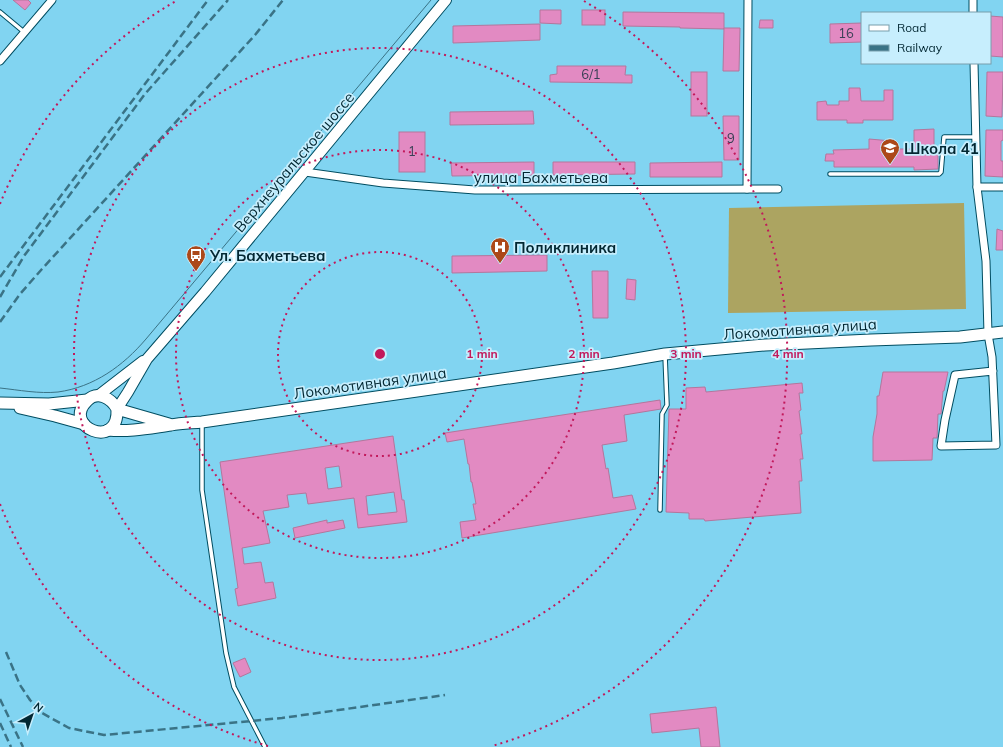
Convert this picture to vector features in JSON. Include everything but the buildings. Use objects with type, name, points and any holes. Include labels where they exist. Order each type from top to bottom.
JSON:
[{"type":"main road","name":"Верхнеуральское шоссе","points":[[146,359],[205,292],[446,0]]},
{"type":"main road","name":"Локомотивная улица","points":[[108,430],[122,432],[147,430],[171,425],[202,422],[613,363],[665,354],[772,345],[960,336],[1003,332]]},
{"type":"main road","points":[[99,396],[146,359]]},
{"type":"main road","points":[[117,409],[146,359]]},
{"type":"main road","points":[[0,403],[49,404],[87,400],[99,396],[107,397],[113,402],[117,409],[117,417],[114,425],[108,430],[99,432],[90,430],[84,424],[81,416],[82,407],[87,400]]},
{"type":"main road","points":[[0,403],[84,424]]},
{"type":"main road","points":[[117,409],[171,425]]},
{"type":"street","points":[[0,61],[52,0]]},
{"type":"street","points":[[747,189],[748,0]]},
{"type":"street","points":[[973,0],[973,12]]},
{"type":"street","points":[[974,64],[977,187],[986,260],[988,334],[992,357],[993,371],[996,445],[941,446],[955,375],[993,371]]},
{"type":"street","name":"улица Бахметьева","points":[[305,172],[383,183],[475,190],[778,189]]},
{"type":"street","points":[[977,187],[1003,187]]},
{"type":"lane","points":[[0,12],[24,32]]},
{"type":"lane","points":[[830,174],[939,174],[941,172],[944,137],[976,137]]},
{"type":"lane","points":[[660,510],[662,414],[667,405],[665,354]]},
{"type":"lane","points":[[202,422],[202,490],[226,653],[234,687],[265,747]]},
{"type":"shaded area","points":[[964,203],[966,309],[728,313],[729,208]]},
{"type":"tram line","points":[[0,388],[29,392],[58,392],[71,389],[96,380],[107,374],[128,358],[146,339],[431,0]]},
{"type":"railway","points":[[0,277],[208,0]]},
{"type":"railway","points":[[0,297],[24,256],[145,94],[228,0]]},
{"type":"railway","points":[[0,322],[20,294],[255,35],[283,0]]},
{"type":"railway","points":[[6,652],[20,685],[30,700],[42,713],[69,728],[104,735],[282,718],[445,695]]},
{"type":"railway","points":[[0,699],[23,747]]},
{"type":"railway","points":[[0,723],[11,747]]},
{"type":"place","name":"Школа 41","points":[[890,165]]},
{"type":"place","name":"Поликлиника","points":[[500,264]]},
{"type":"place","name":"Ул. Бахметьева","points":[[196,272]]}]
